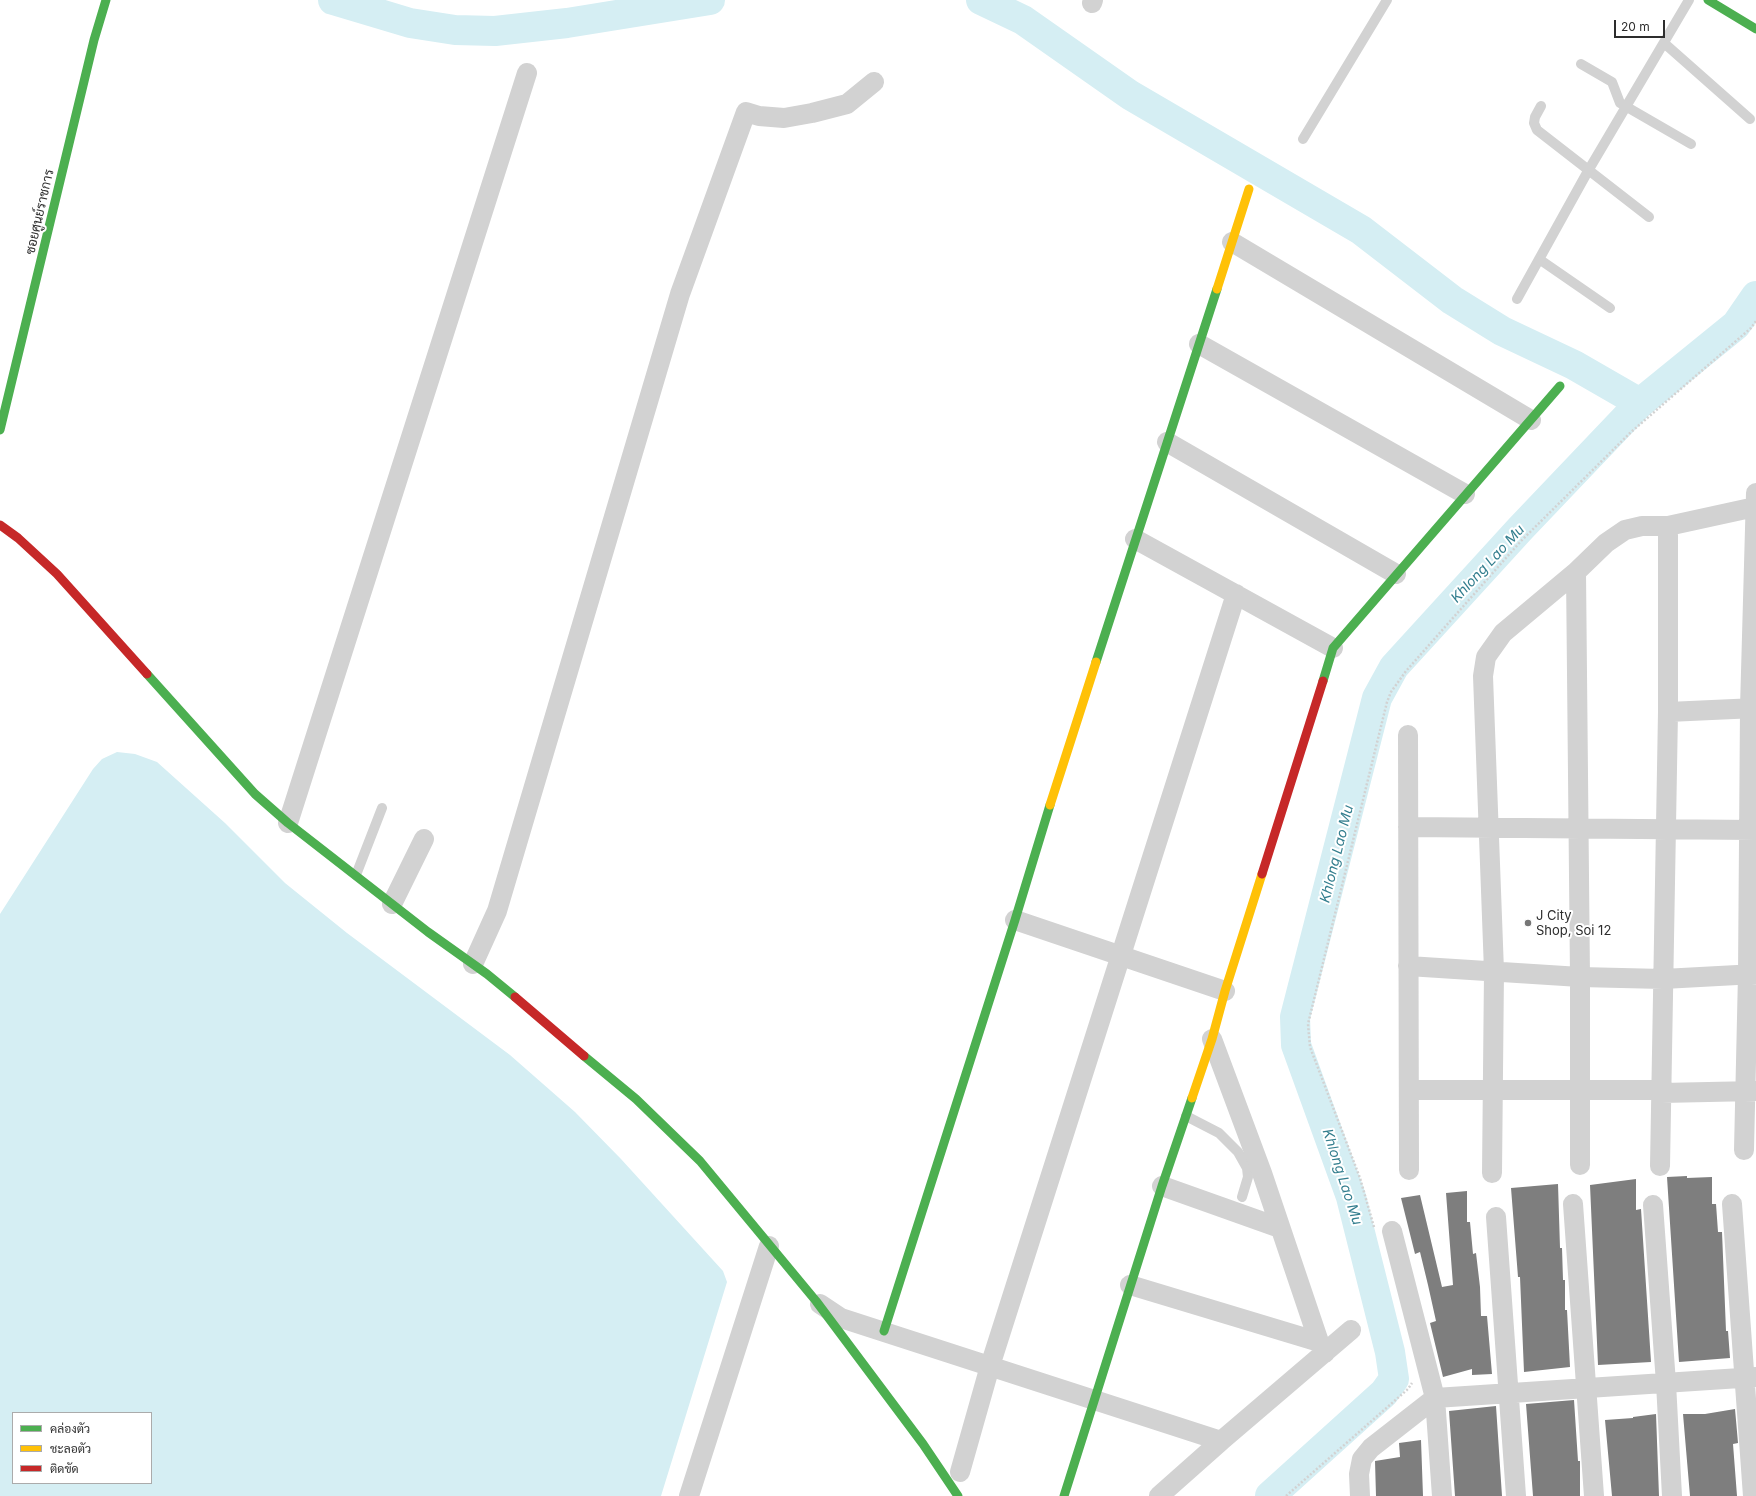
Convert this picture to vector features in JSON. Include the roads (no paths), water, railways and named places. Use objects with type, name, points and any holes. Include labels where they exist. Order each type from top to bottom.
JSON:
[{"type":"street","name":"ซอยศูนย์ราชการ","points":[[0,430],[94,40],[106,0]]},
{"type":"street","points":[[1708,0],[1756,29]]},
{"type":"street","points":[[288,823],[526,73]]},
{"type":"street","points":[[473,964],[497,911],[680,294],[746,112],[759,116],[784,118],[812,113],[847,104],[874,82]]},
{"type":"street","points":[[884,1331],[1015,920],[1046,816],[1249,189]]},
{"type":"street","points":[[1232,242],[1531,420]]},
{"type":"street","points":[[1199,344],[1465,494]]},
{"type":"street","points":[[1064,1496],[1162,1186],[1212,1039],[1225,991],[1333,648],[1560,386]]},
{"type":"street","points":[[1166,442],[1396,574]]},
{"type":"street","points":[[1492,1173],[1494,972],[1483,676],[1486,657],[1503,633],[1576,572],[1606,543],[1625,530],[1642,526],[1668,526],[1756,500],[1753,708],[1751,1091],[1744,1150]]},
{"type":"street","points":[[0,525],[18,538],[58,574],[255,794],[288,823],[428,932],[473,964],[636,1099],[700,1161],[816,1302],[923,1444],[958,1496]]},
{"type":"street","points":[[1660,1166],[1668,712],[1668,526]]},
{"type":"street","points":[[1135,539],[1333,648]]},
{"type":"street","points":[[1576,572],[1580,977],[1580,1165]]},
{"type":"street","points":[[960,1472],[990,1366],[1119,956],[1236,594]]},
{"type":"street","points":[[1668,712],[1753,708]]},
{"type":"street","points":[[1408,735],[1409,1170]]},
{"type":"street","points":[[1408,827],[1753,830]]},
{"type":"street","points":[[392,904],[424,839]]},
{"type":"street","points":[[1015,920],[1225,991]]},
{"type":"street","points":[[1408,966],[1580,977],[1663,978],[1752,974]]},
{"type":"street","points":[[1212,1039],[1322,1348]]},
{"type":"street","points":[[1409,1090],[1580,1090],[1661,1092],[1751,1091]]},
{"type":"street","points":[[1162,1186],[1280,1228]]},
{"type":"street","points":[[1573,1204],[1594,1496]]},
{"type":"street","points":[[1732,1204],[1750,1377],[1753,1496]]},
{"type":"street","points":[[1653,1205],[1666,1383],[1672,1496]]},
{"type":"street","points":[[1496,1217],[1516,1496]]},
{"type":"street","points":[[1383,1231],[1435,1398],[1442,1496]]},
{"type":"street","points":[[689,1496],[769,1246]]},
{"type":"street","points":[[1130,1285],[1322,1348]]},
{"type":"street","points":[[816,1302],[841,1318],[1221,1441]]},
{"type":"street","points":[[1159,1496],[1322,1348],[1351,1330]]},
{"type":"street","points":[[1360,1496],[1359,1474],[1362,1459],[1371,1448],[1435,1398],[1750,1377]]},
{"type":"lane","points":[[1303,139],[1387,0]]},
{"type":"lane","points":[[1517,299],[1588,171],[1689,0]]},
{"type":"lane","points":[[1664,43],[1750,120]]},
{"type":"lane","points":[[1581,64],[1612,82],[1620,103],[1691,144]]},
{"type":"lane","points":[[1541,106],[1535,117],[1534,123],[1537,130],[1649,217]]},
{"type":"lane","points":[[1539,259],[1610,308]]},
{"type":"lane","points":[[356,876],[382,808]]},
{"type":"lane","points":[[1186,1116],[1220,1133],[1238,1152],[1247,1168],[1248,1177],[1242,1197]]},
{"type":"water","points":[[117,752],[135,754],[157,762],[225,823],[285,883],[347,933],[510,1055],[575,1112],[621,1159],[723,1271],[727,1282],[661,1496],[0,1496],[0,914],[93,769],[102,759]]},
{"type":"waterway","points":[[333,0],[410,23],[455,30],[495,31],[567,23],[710,0]]},
{"type":"waterway","points":[[981,0],[1023,20],[1130,95],[1361,230],[1452,300],[1502,331],[1574,365],[1640,403]]},
{"type":"waterway","name":"Khlong Lao Mu","points":[[1270,1496],[1384,1393],[1394,1379],[1390,1352],[1351,1197],[1296,1045],[1295,1017],[1377,698],[1394,667],[1520,529],[1640,403],[1736,325],[1756,296]]},
{"type":"place","name":"J City Shop, Soi 12","points":[[1528,923]]}]
